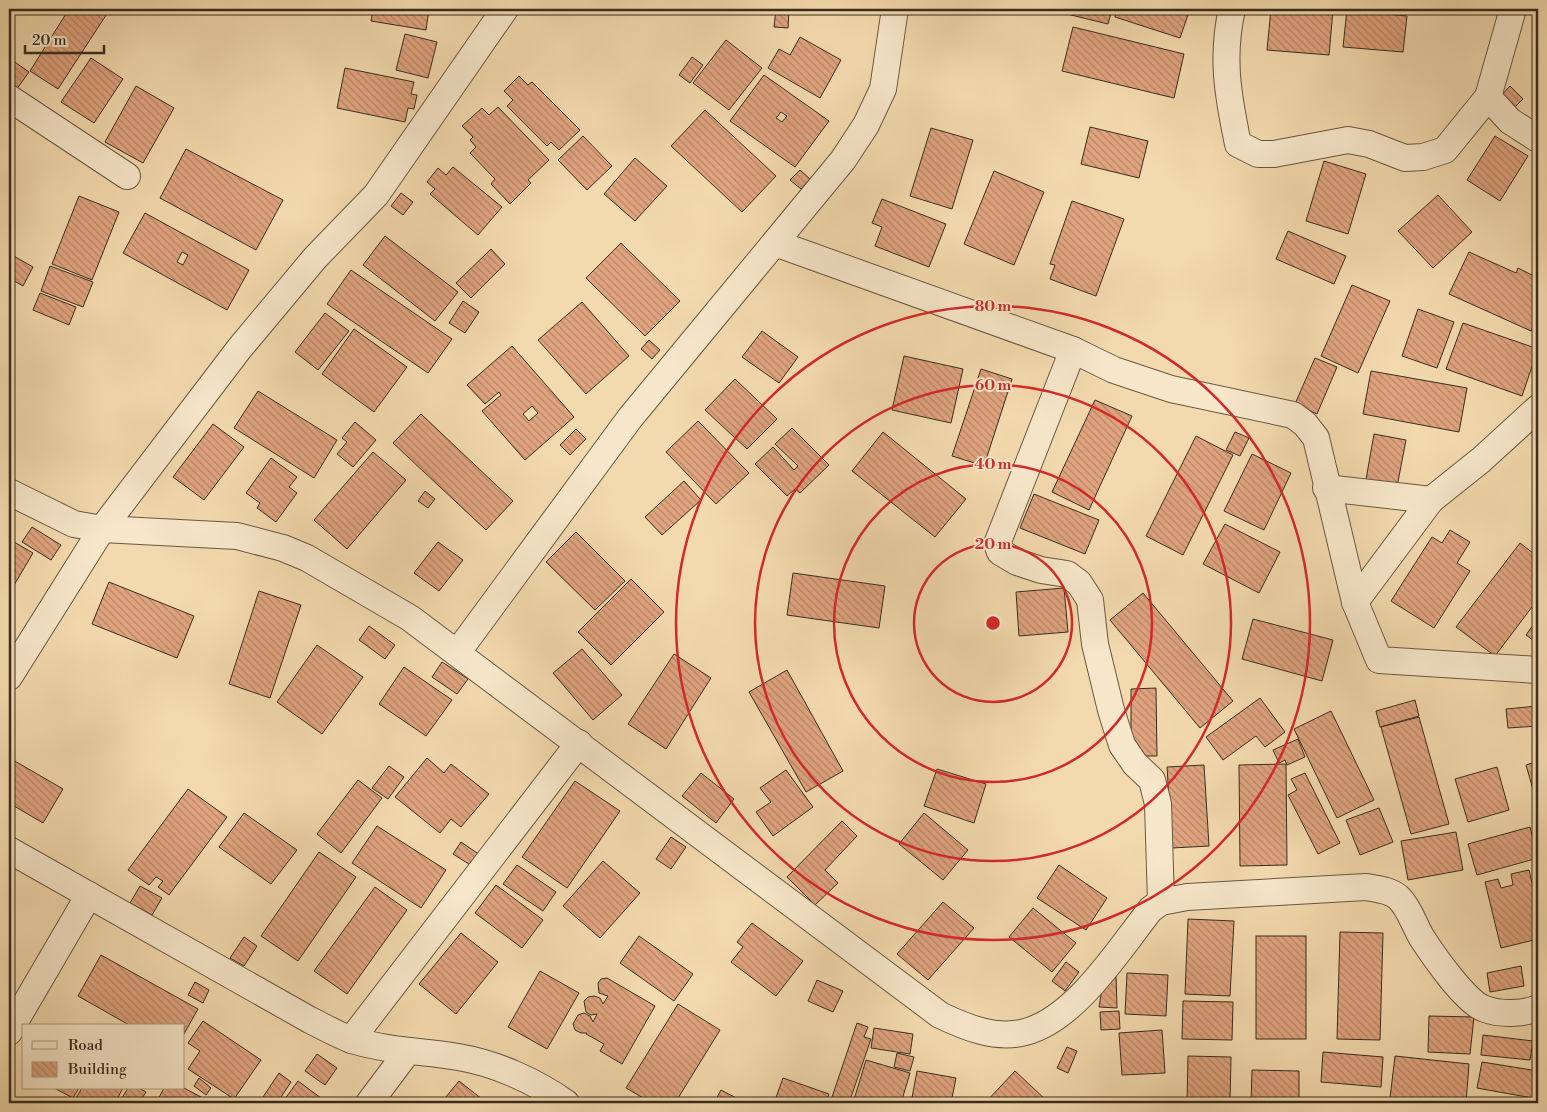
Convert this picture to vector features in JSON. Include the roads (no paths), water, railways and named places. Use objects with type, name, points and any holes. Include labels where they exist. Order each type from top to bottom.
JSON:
[{"type":"street","points":[[9,677],[102,529],[246,342],[314,258],[376,195],[505,9]]},
{"type":"street","points":[[457,653],[630,418],[843,160],[866,125],[883,89],[895,9]]},
{"type":"street","points":[[1232,9],[1227,32],[1226,87],[1238,144],[1252,152],[1274,154],[1348,140],[1369,144],[1405,158],[1423,158],[1445,150],[1488,97],[1513,9]]},
{"type":"street","points":[[1488,97],[1510,121],[1538,139]]},
{"type":"street","points":[[9,98],[127,176]]},
{"type":"street","points":[[775,242],[1073,350],[1114,370],[1171,389],[1293,415],[1316,438],[1326,488],[1355,602],[1379,660],[1538,670]]},
{"type":"street","points":[[1073,350],[997,544],[1000,552],[1017,562],[1041,570],[1067,574],[1080,583],[1090,600],[1095,644],[1110,710],[1119,737],[1135,764],[1152,780],[1156,796],[1161,902]]},
{"type":"street","points":[[1355,602],[1431,500],[1481,460],[1538,408]]},
{"type":"street","points":[[1326,488],[1431,500]]},
{"type":"street","points":[[9,492],[74,524],[102,529],[237,536],[284,548],[307,558],[410,618],[940,1015],[965,1026],[988,1033],[1023,1033],[1052,1021],[1090,985],[1151,909],[1161,902],[1187,897],[1366,887],[1387,891],[1398,897],[1408,910],[1422,938],[1458,988],[1484,1009],[1528,1012],[1538,1008]]},
{"type":"street","points":[[351,1040],[579,743]]},
{"type":"street","points":[[9,850],[310,1020],[351,1040],[408,1052],[457,1057],[486,1063],[548,1090],[566,1103]]},
{"type":"street","points":[[9,1032],[89,895]]},
{"type":"street","points":[[368,1103],[408,1052]]}]
